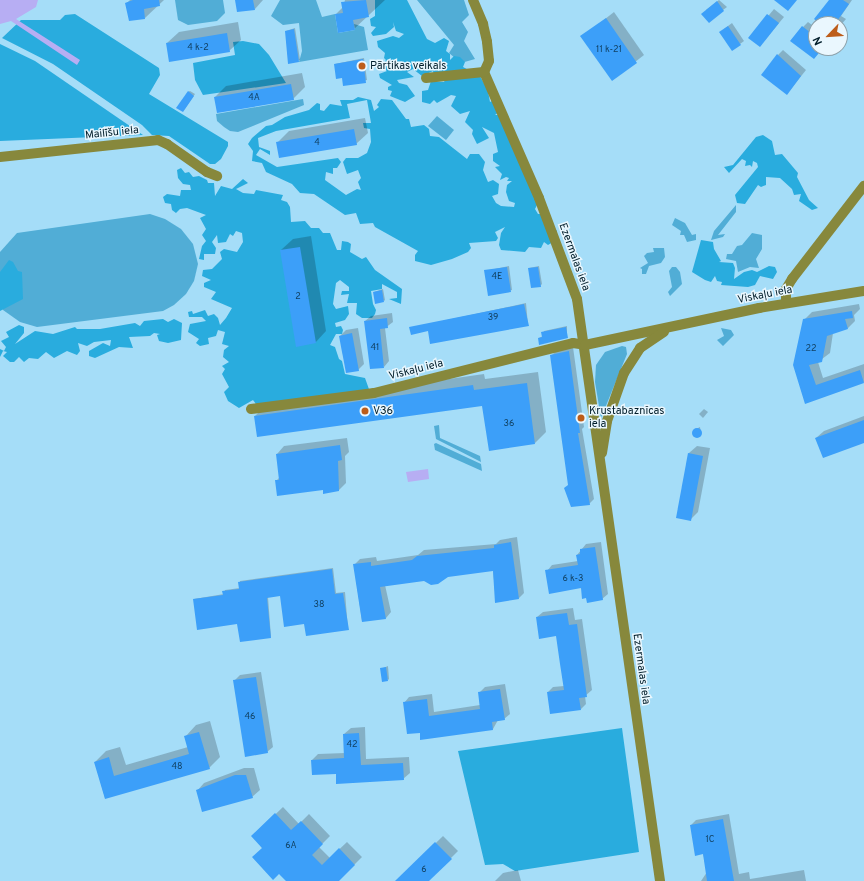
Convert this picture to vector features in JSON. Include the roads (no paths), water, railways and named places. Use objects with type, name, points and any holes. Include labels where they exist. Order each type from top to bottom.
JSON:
[{"type":"street","points":[[426,78],[484,72],[489,61],[487,42],[483,24],[473,0]]},
{"type":"street","name":"Ezermalas iela","points":[[484,72],[560,253],[577,299],[585,346],[660,881]]},
{"type":"street","name":"Mailīšu iela","points":[[0,157],[158,140],[168,144],[207,172],[217,176]]},
{"type":"street","points":[[786,303],[786,289],[792,279],[864,186]]},
{"type":"street","name":"Viskaļu iela","points":[[251,409],[374,393],[573,343],[585,346],[786,303],[864,291]]},
{"type":"street","name":"Ezermalas iela","points":[[600,461],[607,421],[617,388],[634,355],[649,340],[672,328]]},
{"type":"street","points":[[623,337],[630,340],[634,355]]},
{"type":"place","name":"Pārtikas veikals","points":[[362,66]]},
{"type":"place","name":"V36","points":[[365,411]]},
{"type":"place","name":"Krustabaznīcas iela","points":[[581,418]]}]
